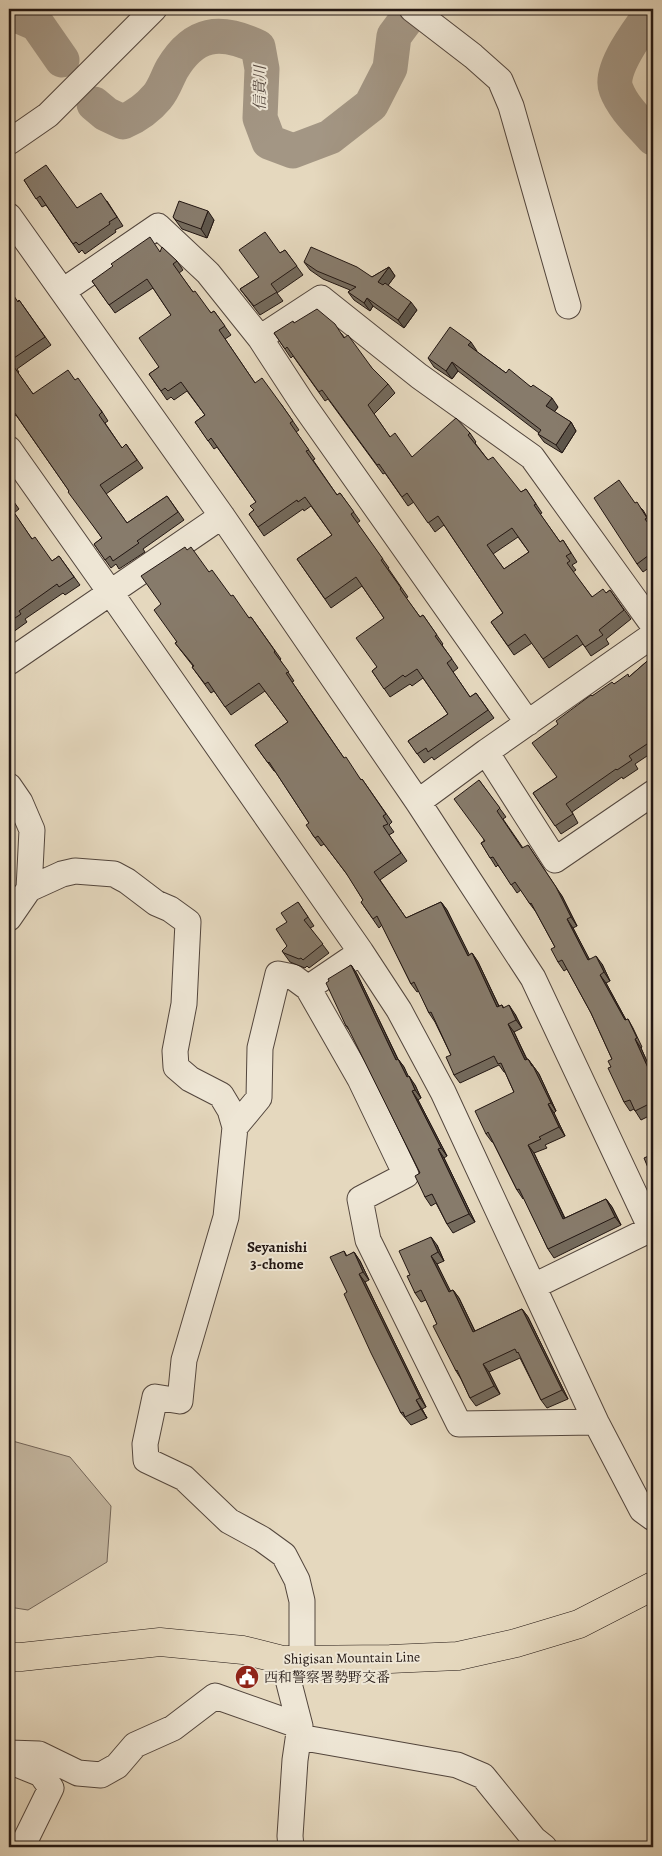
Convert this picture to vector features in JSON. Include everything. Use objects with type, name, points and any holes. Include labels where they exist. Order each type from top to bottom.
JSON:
[{"type":"main road","name":"Shigisan Mountain Line","points":[[9,1657],[160,1642],[243,1650],[293,1660],[458,1656],[516,1643],[580,1624],[653,1586]]},
{"type":"street","points":[[9,142],[48,115],[154,9]]},
{"type":"street","points":[[412,9],[473,56],[500,80],[511,106],[568,306]]},
{"type":"street","points":[[9,216],[222,516],[418,802],[533,978],[653,1230],[534,1286]]},
{"type":"street","points":[[63,291],[158,226],[208,273],[260,338],[303,404],[528,723]]},
{"type":"street","points":[[260,338],[321,298],[419,376],[532,457],[653,625]]},
{"type":"street","points":[[9,449],[361,952],[399,1010],[443,1092],[596,1422],[642,1510],[653,1518]]},
{"type":"street","points":[[9,662],[222,516]]},
{"type":"street","points":[[418,802],[653,635]]},
{"type":"street","points":[[486,752],[555,860],[653,793]]},
{"type":"street","points":[[12,800],[32,830],[30,889]]},
{"type":"street","points":[[9,918],[30,889],[62,874],[75,871],[114,874],[188,922],[184,1004],[175,1051],[176,1067],[190,1079],[221,1095],[230,1110],[235,1127],[226,1217],[184,1360],[180,1401],[155,1397],[145,1444],[146,1460],[184,1478],[229,1520],[262,1539],[284,1555],[297,1580],[302,1601],[293,1660],[299,1731],[291,1817],[291,1847]]},
{"type":"street","points":[[308,988],[361,952]]},
{"type":"street","points":[[235,1127],[258,1098],[260,1048],[278,974],[293,977],[308,988],[360,1079],[406,1175],[360,1199],[368,1240],[459,1424],[596,1422]]},
{"type":"street","points":[[9,1753],[39,1754],[78,1773],[101,1776],[117,1766],[134,1746],[173,1728],[215,1696],[299,1731],[457,1765],[483,1776],[534,1839],[544,1847]]},
{"type":"street","points":[[9,1761],[42,1774],[51,1788],[22,1844],[23,1847]]},
{"type":"shaded area","points":[[9,1440],[70,1457],[111,1506],[107,1562],[28,1610],[9,1607]]},
{"type":"building","points":[[46,165],[77,208],[101,193],[117,217],[79,245],[76,242],[73,244],[40,196],[36,199],[24,180]]},
{"type":"building","points":[[179,201],[208,211],[201,229],[176,220],[173,217]]},
{"type":"building","points":[[265,232],[280,253],[285,250],[297,266],[271,284],[277,292],[254,306],[240,289],[259,277],[239,250]]},
{"type":"building","points":[[150,237],[160,252],[162,247],[177,261],[173,264],[193,292],[195,291],[211,313],[214,311],[225,326],[219,330],[255,383],[262,378],[281,404],[293,421],[290,423],[309,450],[306,451],[337,495],[340,493],[354,512],[351,514],[383,559],[381,560],[400,589],[420,617],[423,615],[437,635],[435,636],[452,659],[447,663],[470,697],[476,693],[488,710],[428,752],[426,748],[417,754],[408,741],[448,714],[417,669],[405,677],[403,675],[384,689],[372,671],[377,667],[356,638],[384,618],[356,577],[325,599],[297,559],[332,535],[305,497],[298,502],[297,500],[258,527],[249,514],[254,510],[250,506],[256,502],[211,438],[208,441],[195,422],[205,415],[181,382],[168,391],[165,388],[161,391],[149,374],[159,367],[139,338],[171,315],[147,279],[109,305],[92,281],[113,266],[111,264]]},
{"type":"building","points":[[311,247],[357,267],[372,277],[389,267],[378,282],[383,285],[385,283],[411,302],[398,320],[367,298],[364,303],[348,292],[356,287],[317,271],[304,262]]},
{"type":"building","points":[[14,296],[18,302],[19,300],[45,337],[11,360],[33,394],[68,370],[75,380],[78,378],[102,412],[99,415],[122,448],[126,444],[137,460],[100,485],[127,523],[167,496],[178,512],[137,541],[139,543],[113,561],[110,556],[105,560],[94,544],[102,538],[9,407],[9,299]]},
{"type":"building","points":[[317,309],[335,324],[344,338],[348,335],[372,368],[388,384],[368,405],[390,437],[395,433],[412,457],[456,418],[470,433],[468,435],[488,460],[493,457],[521,492],[526,489],[536,504],[534,505],[560,542],[563,540],[571,553],[566,556],[570,561],[567,563],[592,597],[603,589],[606,593],[610,590],[624,610],[599,630],[603,635],[585,647],[577,635],[543,659],[525,634],[508,646],[491,622],[503,613],[438,516],[428,523],[407,493],[402,497],[322,390],[319,392],[287,347],[285,349],[274,333],[293,321],[294,323]],"holes":[[[512,528],[529,552],[504,569],[487,545]]]},
{"type":"building","points":[[450,327],[471,342],[468,345],[506,373],[509,369],[531,387],[533,385],[552,398],[546,406],[571,422],[556,445],[538,434],[541,430],[452,362],[446,371],[428,358]]},
{"type":"building","points":[[619,480],[635,503],[637,502],[653,530],[653,552],[637,564],[594,498]]},
{"type":"building","points":[[9,495],[13,501],[9,504]]},
{"type":"building","points":[[9,505],[32,539],[35,537],[52,561],[59,556],[74,577],[59,587],[57,584],[19,611],[21,614],[9,622]]},
{"type":"building","points":[[185,547],[187,550],[191,547],[209,572],[212,570],[249,618],[251,617],[289,672],[286,673],[317,719],[386,814],[383,816],[388,824],[383,826],[401,853],[374,872],[406,918],[441,902],[468,956],[472,953],[497,1007],[502,1005],[503,1008],[509,1005],[516,1020],[508,1024],[525,1060],[528,1059],[533,1066],[551,1103],[548,1104],[559,1127],[528,1145],[563,1219],[606,1199],[615,1217],[548,1249],[519,1189],[517,1190],[488,1132],[486,1134],[475,1111],[514,1092],[501,1063],[498,1064],[494,1056],[454,1075],[446,1057],[451,1055],[431,1012],[429,1013],[414,982],[411,984],[377,916],[373,919],[361,902],[363,900],[346,873],[318,836],[315,838],[306,825],[309,823],[269,762],[255,745],[288,722],[259,683],[225,707],[208,682],[205,684],[192,667],[194,666],[175,643],[177,642],[154,610],[161,604],[141,576]]},
{"type":"building","points":[[653,656],[653,740],[629,756],[632,760],[566,804],[573,814],[555,826],[533,793],[557,777],[532,743],[558,724],[556,721],[591,695],[612,682],[614,684],[628,674],[629,677]]},
{"type":"building","points":[[479,780],[500,808],[497,811],[522,848],[528,845],[556,887],[571,917],[567,919],[588,960],[596,956],[604,972],[600,975],[625,1020],[628,1019],[637,1038],[635,1039],[653,1079],[653,1102],[635,1111],[630,1100],[624,1102],[608,1068],[611,1067],[608,1061],[612,1059],[591,1013],[562,960],[558,962],[551,949],[555,947],[531,903],[515,882],[511,885],[493,857],[490,858],[481,843],[485,841],[454,799]]},
{"type":"building","points":[[298,902],[308,917],[304,920],[323,944],[303,960],[282,951],[287,946],[276,929],[287,922],[281,913]]},
{"type":"building","points":[[351,965],[396,1060],[398,1059],[407,1077],[409,1076],[415,1090],[412,1091],[441,1148],[438,1149],[469,1214],[447,1224],[432,1194],[425,1197],[415,1176],[420,1173],[326,983],[329,981],[328,979]]},
{"type":"building","points":[[653,1154],[653,1180],[644,1158]]},
{"type":"building","points":[[431,1237],[438,1252],[431,1256],[449,1292],[453,1290],[473,1332],[522,1309],[562,1390],[541,1400],[515,1349],[483,1364],[494,1386],[470,1398],[433,1326],[437,1324],[421,1290],[415,1293],[407,1276],[410,1275],[399,1251]]},
{"type":"building","points":[[344,1251],[346,1256],[354,1252],[363,1272],[359,1274],[420,1398],[416,1400],[421,1409],[405,1417],[403,1412],[401,1413],[371,1353],[344,1294],[347,1292],[330,1257]]},
{"type":"waterway","name":"信貴川","points":[[94,104],[106,114],[123,122],[128,120],[146,109],[157,97],[172,69],[189,47],[209,37],[232,38],[258,47],[262,69],[260,118],[269,142],[293,151],[330,137],[371,105],[390,68],[394,36],[414,9]]},
{"type":"waterway","name":"信貴川","points":[[653,11],[621,60],[615,81],[616,89],[623,103],[653,138]]},
{"type":"waterway","name":"信貴川","points":[[9,12],[37,24],[62,60]]},
{"type":"place","name":"西和警察署勢野交番","points":[[247,1677]]},
{"type":"district","name":"Seyanishi 3-chome","points":[[277,1256]]}]
